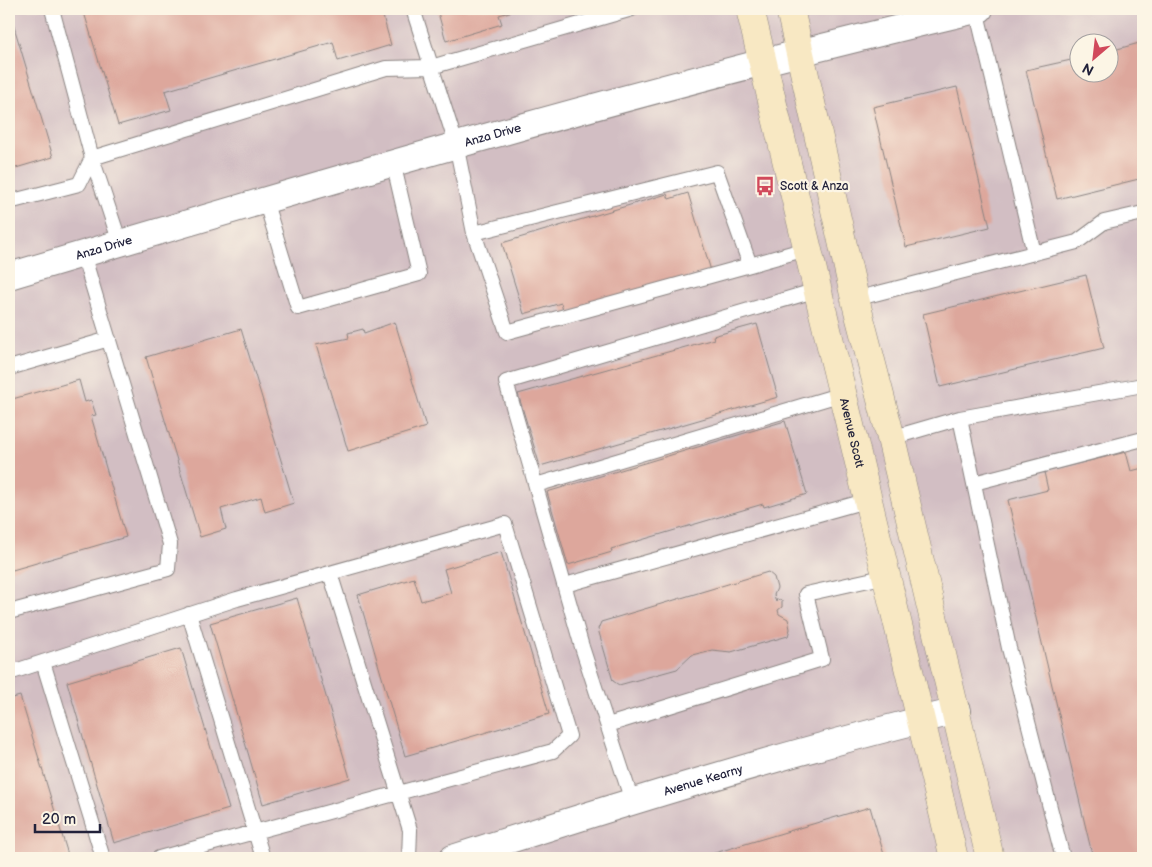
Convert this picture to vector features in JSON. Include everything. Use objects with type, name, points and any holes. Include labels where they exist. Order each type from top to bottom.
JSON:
[{"type":"main road","name":"Avenue Scott","points":[[750,9],[806,249],[869,500],[954,858]]},
{"type":"main road","points":[[790,9],[855,299],[891,438],[957,711],[990,858]]},
{"type":"street","name":"Anza Drive","points":[[9,276],[456,144],[763,62],[977,9]]},
{"type":"street","name":"Avenue Kearny","points":[[453,858],[632,801],[957,711]]},
{"type":"lane","points":[[52,9],[92,158],[120,243]]},
{"type":"lane","points":[[413,9],[456,144],[474,233],[508,332],[806,249]]},
{"type":"lane","points":[[9,202],[79,184],[92,158],[386,68],[431,67],[632,9]]},
{"type":"lane","points":[[977,9],[1034,253]]},
{"type":"lane","points":[[265,200],[298,308],[420,274],[393,162]]},
{"type":"lane","points":[[474,233],[716,172],[750,266]]},
{"type":"lane","points":[[855,299],[1077,242],[1104,222],[1143,213]]},
{"type":"lane","points":[[9,612],[168,569],[170,544],[83,254]]},
{"type":"lane","points":[[632,801],[565,585],[506,382],[817,290]]},
{"type":"lane","points":[[9,368],[109,339]]},
{"type":"lane","points":[[891,438],[960,418],[1143,385]]},
{"type":"lane","points":[[536,485],[842,394]]},
{"type":"lane","points":[[960,418],[1009,648],[1063,858]]},
{"type":"lane","points":[[974,483],[1143,439]]},
{"type":"lane","points":[[565,585],[869,500]]},
{"type":"lane","points":[[9,673],[189,614],[505,524],[569,736],[553,751],[159,858]]},
{"type":"lane","points":[[330,573],[410,830],[409,858]]},
{"type":"lane","points":[[608,724],[822,659],[806,594],[887,576]]},
{"type":"lane","points":[[189,614],[263,858]]},
{"type":"lane","points":[[44,662],[103,858]]},
{"type":"shaded area","points":[[9,9],[1143,9],[1143,858],[9,858]]},
{"type":"building","points":[[83,9],[381,9],[391,45],[338,61],[333,42],[165,91],[171,110],[118,125]]},
{"type":"building","points":[[437,9],[512,9],[513,11],[499,15],[502,24],[446,41]]},
{"type":"building","points":[[9,10],[53,157],[9,170]]},
{"type":"building","points":[[1143,42],[1143,178],[1057,199],[1026,70],[1070,60],[1070,82],[1120,82],[1120,48]]},
{"type":"building","points":[[957,87],[990,227],[906,247],[873,107]]},
{"type":"building","points":[[688,193],[711,271],[564,314],[561,303],[524,314],[502,243],[667,194],[669,199]]},
{"type":"building","points":[[1086,275],[1104,348],[940,387],[923,314]]},
{"type":"building","points":[[395,322],[426,427],[348,451],[316,345],[349,338],[348,333],[363,329],[364,333]]},
{"type":"building","points":[[757,324],[778,397],[540,466],[518,394],[714,339],[713,336]]},
{"type":"building","points":[[241,329],[294,503],[265,512],[261,497],[221,509],[226,529],[200,537],[146,357]]},
{"type":"building","points":[[79,380],[85,402],[91,400],[96,415],[91,416],[126,537],[9,571],[9,400]]},
{"type":"building","points":[[785,421],[807,494],[764,507],[763,504],[611,549],[612,552],[568,565],[547,492]]},
{"type":"building","points":[[1126,452],[1131,471],[1143,468],[1143,858],[1093,858],[1008,500],[1048,490],[1044,472]]},
{"type":"building","points":[[501,552],[549,714],[405,756],[358,595],[414,578],[421,601],[451,593],[444,569]]},
{"type":"building","points":[[768,572],[774,577],[777,588],[774,595],[776,602],[777,599],[782,601],[782,607],[778,610],[779,614],[788,619],[790,629],[788,636],[731,652],[712,650],[692,655],[677,669],[619,685],[613,681],[598,629],[601,622]]},
{"type":"building","points":[[297,598],[350,778],[263,804],[210,623]]},
{"type":"building","points":[[181,648],[229,809],[114,843],[67,682]]},
{"type":"building","points":[[20,696],[69,858],[9,858],[9,699]]},
{"type":"building","points":[[870,807],[885,858],[698,858]]},
{"type":"place","name":"Scott & Anza","points":[[765,186]]}]
